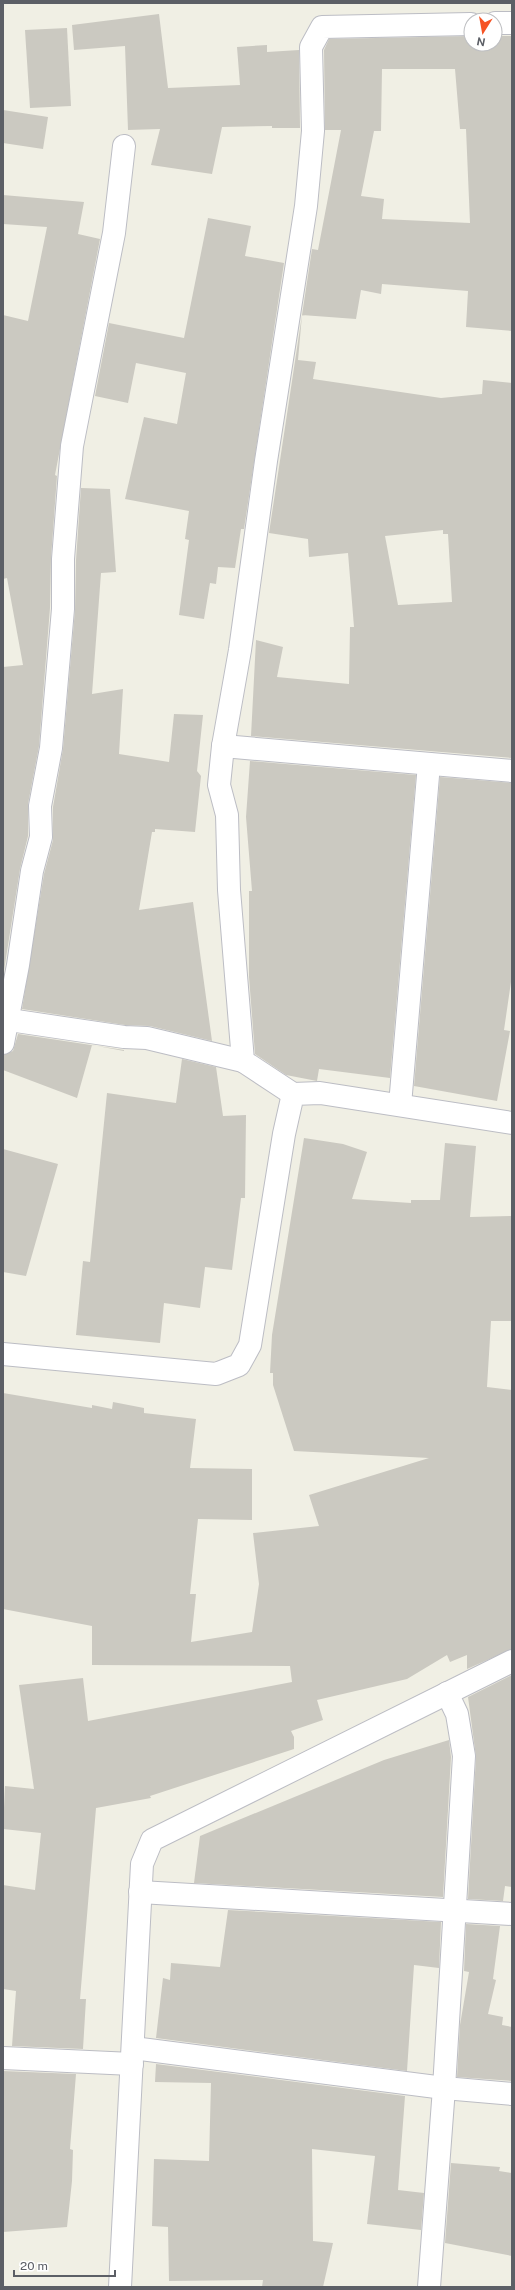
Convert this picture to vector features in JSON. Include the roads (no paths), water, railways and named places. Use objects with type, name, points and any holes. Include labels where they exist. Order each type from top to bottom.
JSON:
[{"type":"street","points":[[243,1061],[229,890],[227,815],[219,785],[223,746],[240,650],[266,461],[306,206],[313,131],[311,47],[322,27],[463,24]]},
{"type":"street","points":[[3,1043],[5,1020],[18,966],[25,909],[41,837],[40,806],[51,748],[63,609],[63,559],[72,446],[114,233],[124,146]]},
{"type":"street","points":[[223,746],[512,771]]},
{"type":"street","points":[[400,1105],[429,764]]},
{"type":"street","points":[[5,1020],[124,1037],[147,1038],[243,1061],[293,1094],[320,1093],[512,1123]]},
{"type":"street","points":[[3,1354],[216,1374],[239,1365],[250,1345],[284,1134],[293,1094]]},
{"type":"street","points":[[120,2287],[142,1864],[152,1840],[512,1661]]},
{"type":"street","points":[[429,2287],[444,2088],[464,1756],[457,1714],[447,1693]]},
{"type":"street","points":[[140,1892],[512,1914]]},
{"type":"street","points":[[3,2058],[132,2056],[512,2094]]}]
